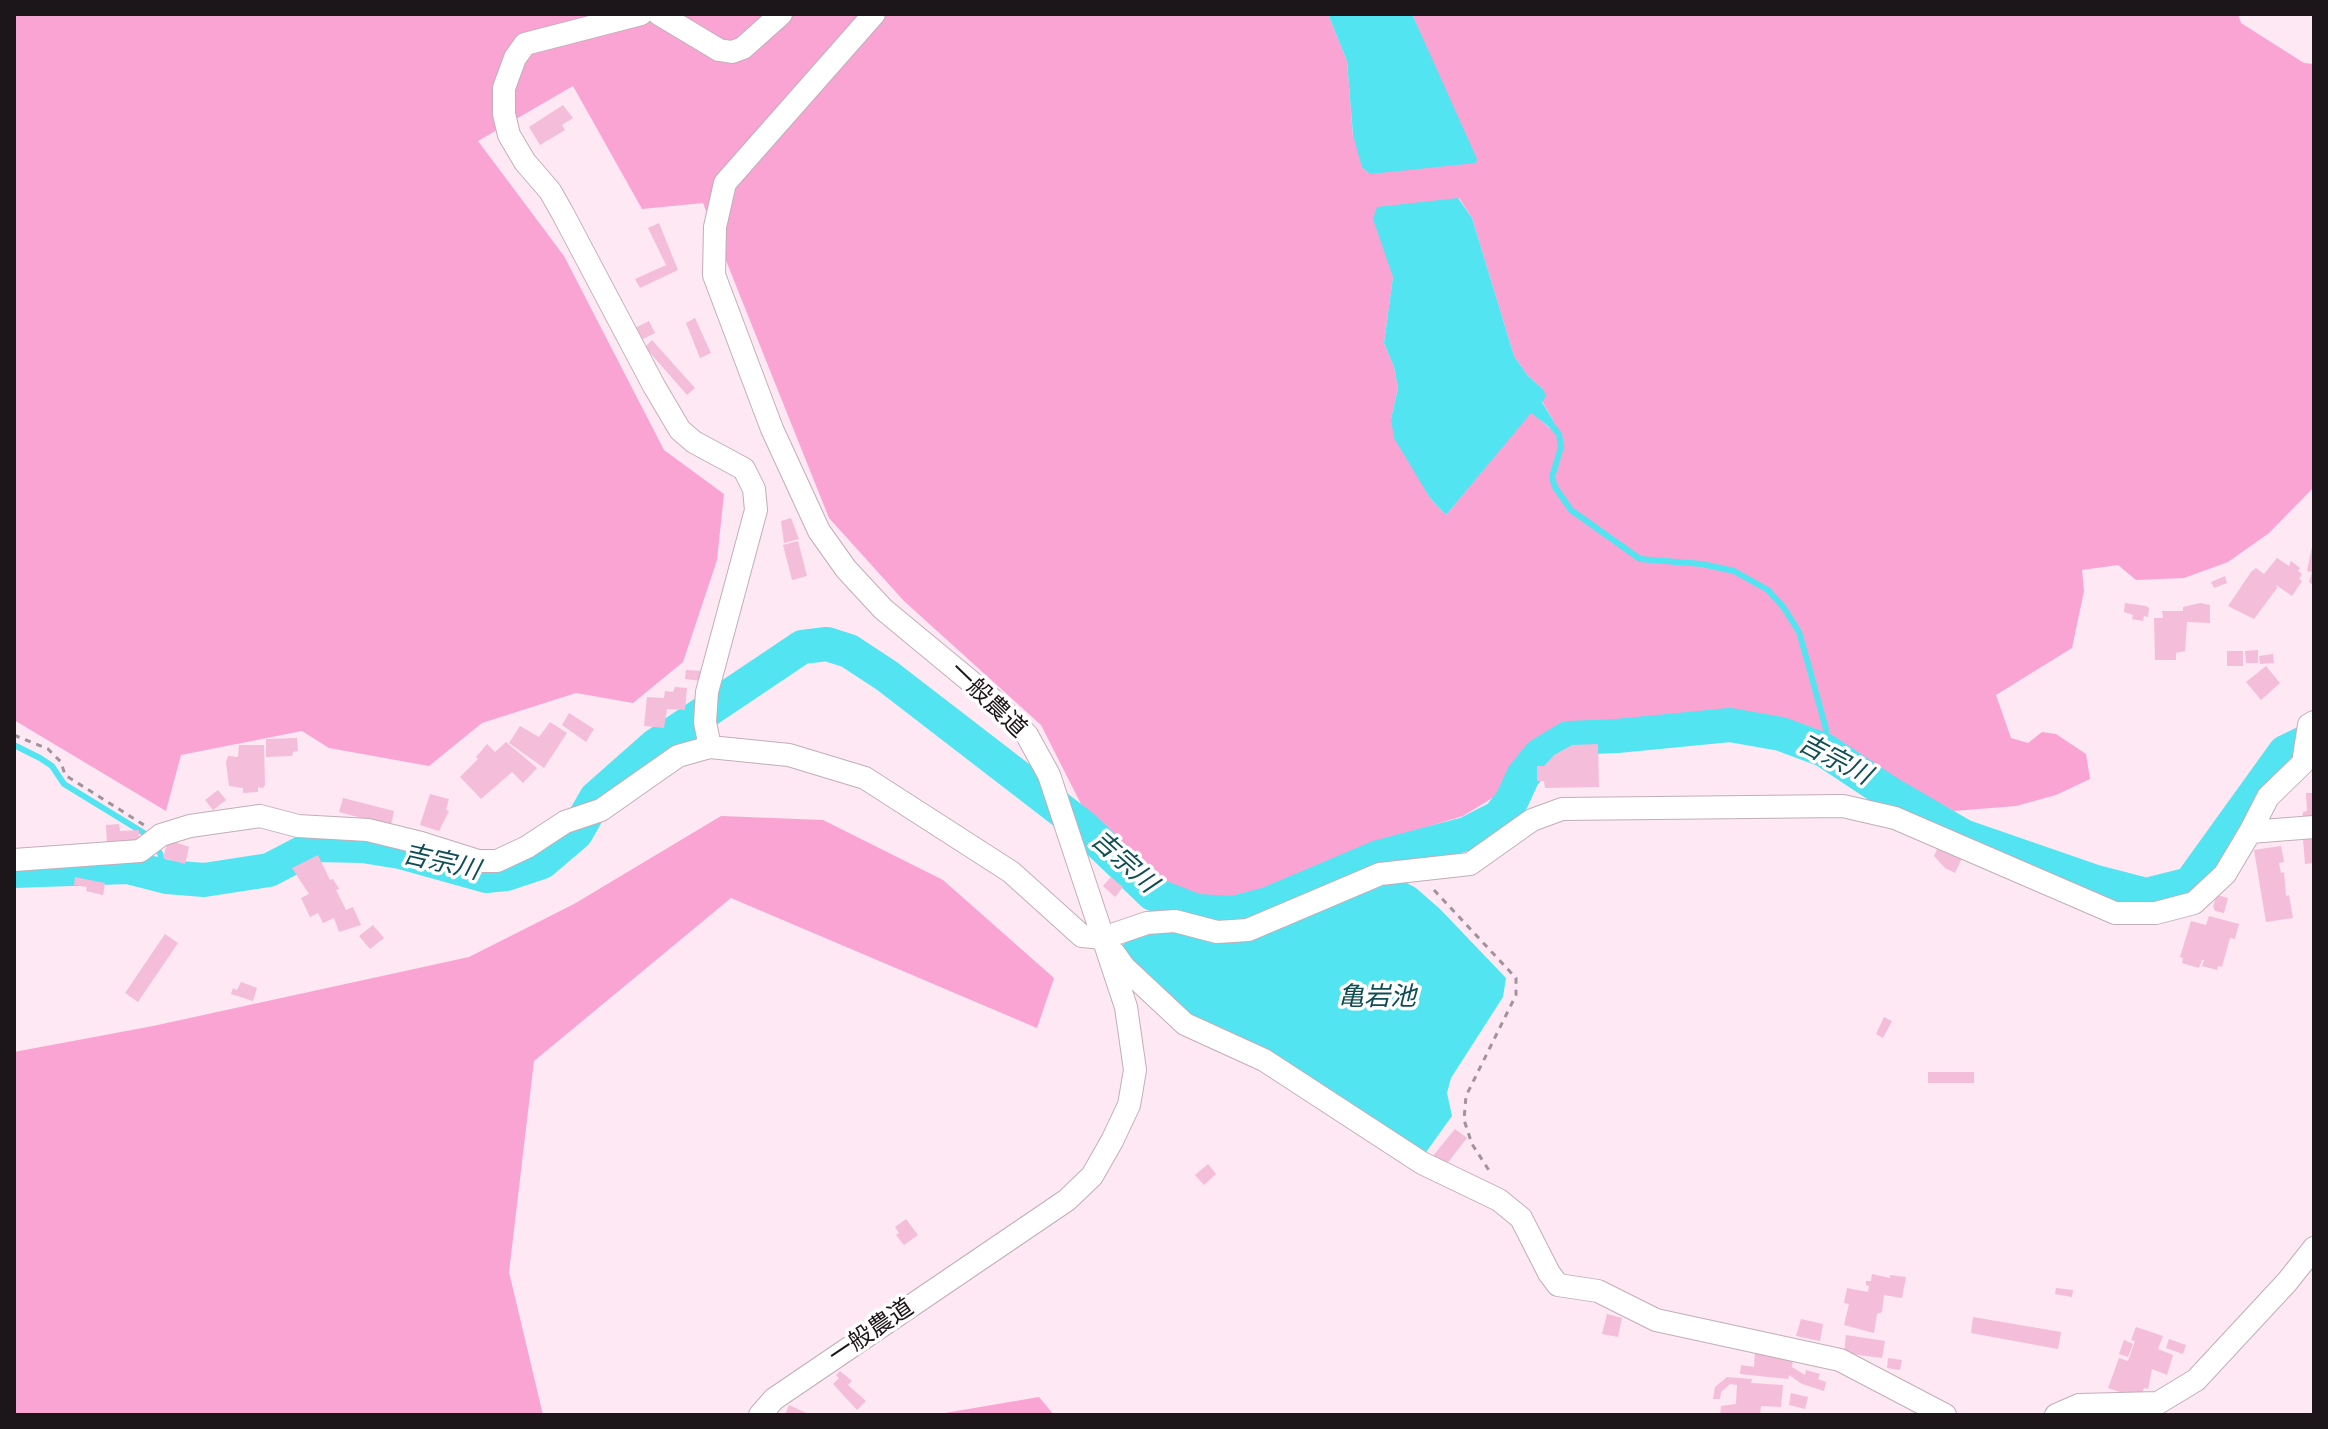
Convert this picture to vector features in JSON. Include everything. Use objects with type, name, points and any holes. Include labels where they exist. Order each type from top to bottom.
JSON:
[{"type":"street","points":[[641,14],[525,44],[515,58],[504,88],[504,114],[509,135],[525,162],[550,191],[680,430],[694,442],[744,469],[754,489],[756,510],[707,692],[705,722],[710,747]]},
{"type":"street","points":[[659,14],[719,50],[732,52],[743,48],[781,14]]},
{"type":"street","name":"一般農道","points":[[760,1415],[774,1399],[1067,1200],[1092,1176],[1129,1105],[1135,1070],[1126,1007],[1049,775],[1027,735],[993,700],[883,609],[846,569],[819,531],[772,429],[714,275],[715,227],[725,183],[874,14]]},
{"type":"street","points":[[14,860],[140,851],[155,840],[190,826],[260,816],[298,826],[368,830],[478,861],[497,861],[527,847],[565,822],[601,810],[678,756],[710,747],[789,755],[865,778],[1011,872],[1082,936],[1103,938],[1147,923],[1175,921],[1217,932],[1248,930],[1380,874],[1470,864],[1532,820],[1562,809],[1843,806],[1895,818],[2115,913],[2156,913],[2194,903],[2225,874],[2268,797],[2303,763],[2309,735]]},
{"type":"street","points":[[2250,832],[2314,827]]},
{"type":"street","points":[[1103,938],[1124,967],[1185,1024],[1264,1060],[1422,1163],[1499,1200],[1521,1218],[1558,1285],[1598,1291],[1656,1320],[1840,1360],[1945,1415]]},
{"type":"street","points":[[2056,1415],[2079,1405],[2158,1403],[2196,1380],[2287,1282],[2314,1248]]},
{"type":"path","points":[[14,735],[48,749],[61,762],[65,775],[155,840]]},
{"type":"path","points":[[1413,868],[1516,978],[1516,995],[1466,1096],[1464,1120],[1472,1144],[1496,1181]]},
{"type":"shaded area","points":[[14,14],[1328,14],[1347,61],[1353,136],[1476,163],[1412,14],[2238,14],[2241,23],[2304,63],[2314,64],[2314,487],[2269,533],[2228,562],[2184,578],[2136,580],[2118,565],[2082,570],[2084,591],[2072,648],[1996,695],[2011,738],[2028,743],[2042,732],[2056,734],[2086,754],[2090,779],[2056,795],[2016,806],[1954,811],[1810,733],[1749,713],[1556,727],[1528,748],[1494,797],[1463,816],[1371,844],[1243,897],[1199,896],[1162,880],[1083,808],[1041,725],[904,601],[829,518],[703,203],[642,209],[573,86],[478,141],[564,256],[664,450],[724,494],[717,560],[683,662],[633,703],[576,693],[482,723],[429,766],[329,748],[302,731],[181,755],[166,811],[14,720]],"holes":[[[1459,198],[1472,218],[1514,356],[1528,376],[1543,389],[1542,401],[1554,422],[1551,429],[1531,412],[1446,515],[1430,498],[1391,419],[1398,388],[1394,367],[1384,343],[1393,277]]]},
{"type":"shaded area","points":[[721,816],[823,820],[943,880],[1054,978],[1037,1028],[731,898],[534,1061],[509,1272],[543,1415],[14,1415],[14,1052],[153,1026],[469,957],[574,904]]},
{"type":"shaded area","points":[[1039,1397],[1054,1415],[933,1415]]},
{"type":"water","points":[[1328,14],[1412,14],[1477,159],[1476,163],[1370,174],[1362,167],[1353,135],[1347,61]]},
{"type":"water","points":[[1458,198],[1472,218],[1514,356],[1528,376],[1543,389],[1546,396],[1542,402],[1554,422],[1552,429],[1531,413],[1446,515],[1430,498],[1394,438],[1391,419],[1398,388],[1394,367],[1384,343],[1393,277],[1373,219],[1377,207]]},
{"type":"water","name":"亀岩池","points":[[1398,878],[1416,888],[1440,909],[1506,978],[1503,997],[1451,1078],[1447,1093],[1452,1116],[1424,1155],[1188,1014],[1123,955],[1121,946],[1130,939],[1155,932],[1242,940]]},
{"type":"building","points":[[563,105],[573,118],[562,125],[565,130],[540,145],[529,127]]},
{"type":"building","points":[[659,223],[678,270],[640,288],[635,279],[666,265],[648,228]]},
{"type":"building","points":[[695,318],[711,353],[700,358],[686,323]]},
{"type":"building","points":[[649,321],[655,333],[639,341],[633,329]]},
{"type":"building","points":[[652,340],[695,388],[687,395],[645,347]]},
{"type":"building","points":[[791,518],[799,539],[784,543],[781,521]]},
{"type":"building","points":[[798,541],[807,576],[792,580],[783,545]]},
{"type":"building","points":[[2313,542],[2314,586],[2309,582],[2312,572],[2307,571]]},
{"type":"building","points":[[2277,558],[2289,566],[2291,561],[2300,568],[2298,571],[2302,574],[2299,579],[2302,581],[2292,596],[2276,585],[2277,588],[2254,619],[2228,606],[2251,572],[2256,568],[2264,574]]},
{"type":"building","points":[[2225,576],[2227,583],[2214,588],[2211,582]]},
{"type":"building","points":[[2125,603],[2146,606],[2149,608],[2148,617],[2144,616],[2143,621],[2132,619],[2133,615],[2124,612]]},
{"type":"building","points":[[2200,603],[2210,605],[2210,623],[2187,622],[2185,651],[2176,653],[2176,660],[2155,660],[2154,618],[2163,618],[2162,611],[2183,611],[2183,607]]},
{"type":"building","points":[[2258,650],[2258,663],[2246,663],[2245,651]]},
{"type":"building","points":[[2227,651],[2243,651],[2243,666],[2227,666]]},
{"type":"building","points":[[2273,654],[2274,663],[2260,664],[2259,656]]},
{"type":"building","points":[[2266,666],[2280,683],[2261,700],[2246,682]]},
{"type":"building","points":[[686,670],[703,671],[702,681],[685,679]]},
{"type":"building","points":[[675,687],[687,688],[685,710],[667,709],[664,728],[644,726],[647,697],[664,698],[665,691],[673,692]]},
{"type":"building","points":[[569,713],[594,729],[586,742],[562,725]]},
{"type":"building","points":[[550,722],[567,733],[544,768],[509,743],[520,726],[539,737]]},
{"type":"building","points":[[297,738],[298,751],[293,752],[292,756],[266,757],[266,739]]},
{"type":"building","points":[[506,742],[537,768],[523,783],[512,772],[481,799],[460,777],[478,759],[476,757],[487,744],[495,752]]},
{"type":"building","points":[[1598,744],[1599,787],[1545,788],[1544,781],[1537,781],[1537,766],[1544,766],[1554,755],[1572,745]]},
{"type":"building","points":[[239,745],[264,745],[265,785],[258,787],[258,792],[243,793],[243,788],[229,786],[226,762],[228,756],[238,757]]},
{"type":"building","points":[[218,790],[226,800],[213,810],[205,800]]},
{"type":"building","points":[[2306,793],[2314,793],[2314,821],[2302,822],[2303,812],[2307,811]]},
{"type":"building","points":[[430,794],[449,799],[446,810],[449,811],[439,831],[420,825]]},
{"type":"building","points":[[343,798],[394,811],[391,826],[339,812]]},
{"type":"building","points":[[119,824],[120,831],[139,830],[139,840],[107,844],[106,825]]},
{"type":"building","points":[[2314,838],[2314,863],[2305,864],[2303,839]]},
{"type":"building","points":[[172,841],[189,847],[185,864],[163,858],[167,844]]},
{"type":"building","points":[[2281,846],[2284,862],[2279,863],[2281,873],[2284,872],[2286,896],[2289,895],[2293,918],[2266,922],[2254,850]]},
{"type":"building","points":[[1938,847],[1962,858],[1955,873],[1945,868],[1934,856]]},
{"type":"building","points":[[318,855],[330,880],[333,879],[339,889],[336,890],[346,910],[353,907],[361,925],[339,932],[334,918],[323,923],[318,913],[310,917],[301,898],[309,894],[292,868]]},
{"type":"building","points":[[75,877],[105,883],[103,895],[74,885]]},
{"type":"building","points":[[1111,877],[1123,887],[1115,897],[1103,886]]},
{"type":"building","points":[[2217,895],[2228,898],[2224,913],[2215,911],[2213,906]]},
{"type":"building","points":[[2209,916],[2239,924],[2235,939],[2230,938],[2222,967],[2218,966],[2217,970],[2202,966],[2204,960],[2199,968],[2182,963],[2183,958],[2180,957],[2191,921],[2206,925]]},
{"type":"building","points":[[373,925],[384,938],[370,949],[359,936]]},
{"type":"building","points":[[165,934],[178,943],[138,1002],[125,993]]},
{"type":"building","points":[[241,982],[257,988],[253,1001],[231,994]]},
{"type":"building","points":[[1884,1017],[1892,1021],[1883,1038],[1876,1034]]},
{"type":"building","points":[[1928,1072],[1974,1072],[1974,1083],[1928,1083]]},
{"type":"building","points":[[1455,1129],[1467,1138],[1445,1166],[1432,1157]]},
{"type":"building","points":[[1208,1164],[1216,1174],[1204,1185],[1195,1175]]},
{"type":"building","points":[[906,1219],[918,1235],[904,1245],[896,1235],[899,1233],[895,1227]]},
{"type":"building","points":[[1872,1274],[1890,1278],[1890,1275],[1906,1277],[1902,1298],[1884,1295],[1874,1333],[1844,1325],[1849,1304],[1844,1303],[1847,1288],[1868,1292],[1866,1281],[1871,1281]]},
{"type":"building","points":[[2056,1288],[2073,1290],[2072,1297],[2055,1294]]},
{"type":"building","points":[[1607,1314],[1622,1318],[1618,1337],[1602,1334]]},
{"type":"building","points":[[1973,1317],[2061,1332],[2058,1349],[1971,1333]]},
{"type":"building","points":[[1801,1319],[1823,1324],[1820,1341],[1796,1336]]},
{"type":"building","points":[[2136,1327],[2163,1336],[2158,1349],[2173,1355],[2167,1375],[2152,1369],[2148,1389],[2144,1388],[2140,1399],[2108,1388],[2119,1358],[2128,1361]]},
{"type":"building","points":[[1846,1335],[1885,1341],[1882,1358],[1844,1353]]},
{"type":"building","points":[[2169,1339],[2186,1345],[2183,1354],[2166,1348]]},
{"type":"building","points":[[2124,1340],[2133,1344],[2128,1357],[2119,1354]]},
{"type":"building","points":[[1755,1353],[1793,1357],[1792,1367],[1805,1375],[1806,1370],[1820,1374],[1818,1379],[1826,1382],[1824,1391],[1802,1384],[1789,1375],[1788,1379],[1740,1374],[1741,1365],[1754,1367]]},
{"type":"building","points":[[1888,1358],[1902,1360],[1900,1370],[1887,1368]]},
{"type":"building","points":[[840,1371],[852,1381],[848,1385],[866,1401],[857,1410],[833,1384],[839,1378],[836,1375]]},
{"type":"building","points":[[1727,1377],[1752,1379],[1751,1383],[1783,1385],[1781,1407],[1761,1406],[1760,1415],[1720,1415],[1721,1406],[1736,1404],[1737,1385],[1730,1384],[1721,1392],[1720,1399],[1713,1399],[1715,1387]]},
{"type":"building","points":[[1791,1393],[1808,1397],[1805,1409],[1789,1405]]},
{"type":"building","points":[[789,1405],[811,1415],[785,1415]]},
{"type":"waterway","points":[[1548,421],[1559,434],[1561,447],[1552,477],[1571,510],[1640,559],[1702,564],[1734,571],[1768,590],[1784,608],[1799,632],[1807,660],[1826,729],[1824,750]]},
{"type":"waterway","name":"吉宗川","points":[[14,871],[128,867],[167,877],[204,880],[269,870],[317,845],[363,846],[400,852],[486,876],[506,874],[542,862],[576,833],[596,798],[656,745],[802,647],[827,644],[849,651],[887,676],[1083,827],[1153,894],[1197,911],[1233,913],[1268,904],[1379,857],[1466,834],[1499,817],[1512,800],[1523,776],[1540,755],[1568,738],[1730,725],[1781,734],[1824,750],[1963,836],[2096,882],[2146,895],[2190,884],[2285,752],[2314,738]]},
{"type":"waterway","points":[[14,745],[52,766],[64,784],[144,833],[160,853],[167,877]]}]
